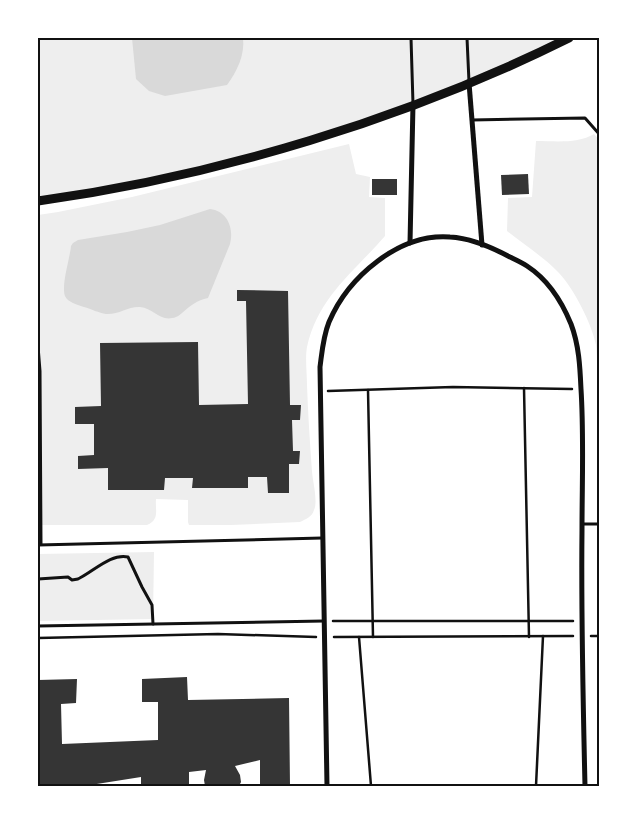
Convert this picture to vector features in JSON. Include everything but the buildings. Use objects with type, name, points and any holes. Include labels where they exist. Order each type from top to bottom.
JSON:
[{"type":"street","points":[[38,201],[96,192],[179,175],[323,136],[469,83],[569,38]]},
{"type":"street","points":[[469,83],[482,245]]},
{"type":"street","points":[[410,243],[413,104]]},
{"type":"street","points":[[327,786],[320,367],[324,336],[335,309],[351,287],[369,268],[400,246],[422,239],[450,237],[466,239],[498,251],[528,266],[543,279],[556,295],[571,324],[580,355],[583,453],[582,620],[585,786]]},
{"type":"lane","points":[[411,38],[413,104]]},
{"type":"lane","points":[[419,38],[466,38],[469,83]]},
{"type":"lane","points":[[472,120],[584,118],[600,135]]},
{"type":"lane","points":[[38,346],[40,371],[40,544],[322,538]]},
{"type":"lane","points":[[582,524],[600,524]]},
{"type":"lane","points":[[38,579],[68,577],[72,580],[78,579],[115,557],[128,557],[152,604],[153,624]]},
{"type":"lane","points":[[38,626],[324,621]]},
{"type":"path","points":[[321,391],[453,387],[581,389]]},
{"type":"path","points":[[524,388],[529,636]]},
{"type":"path","points":[[368,390],[373,637]]},
{"type":"path","points":[[324,621],[582,620]]},
{"type":"path","points":[[536,786],[543,636]]},
{"type":"path","points":[[359,637],[371,786]]},
{"type":"shaded area","points":[[38,38],[569,38],[368,121],[179,175],[38,201]]},
{"type":"shaded area","points":[[132,38],[243,38],[243,51],[234,74],[227,85],[165,96],[149,91],[136,79]]},
{"type":"shaded area","points":[[594,134],[600,141],[599,369],[597,369],[596,345],[591,327],[571,288],[553,267],[507,231],[508,198],[532,197],[536,141],[574,141]]},
{"type":"shaded area","points":[[349,144],[356,174],[370,177],[369,197],[385,198],[385,236],[328,299],[312,329],[307,347],[308,418],[315,497],[315,506],[312,514],[300,522],[189,525],[188,500],[156,499],[154,520],[147,525],[38,525],[38,215],[132,197]]},
{"type":"shaded area","points":[[210,209],[216,210],[225,217],[230,227],[231,238],[208,298],[197,302],[178,316],[166,318],[140,307],[110,314],[103,313],[70,302],[66,298],[64,291],[65,279],[73,243],[78,240],[160,225]]},
{"type":"shaded area","points":[[154,552],[153,619],[38,621],[38,554]]}]
